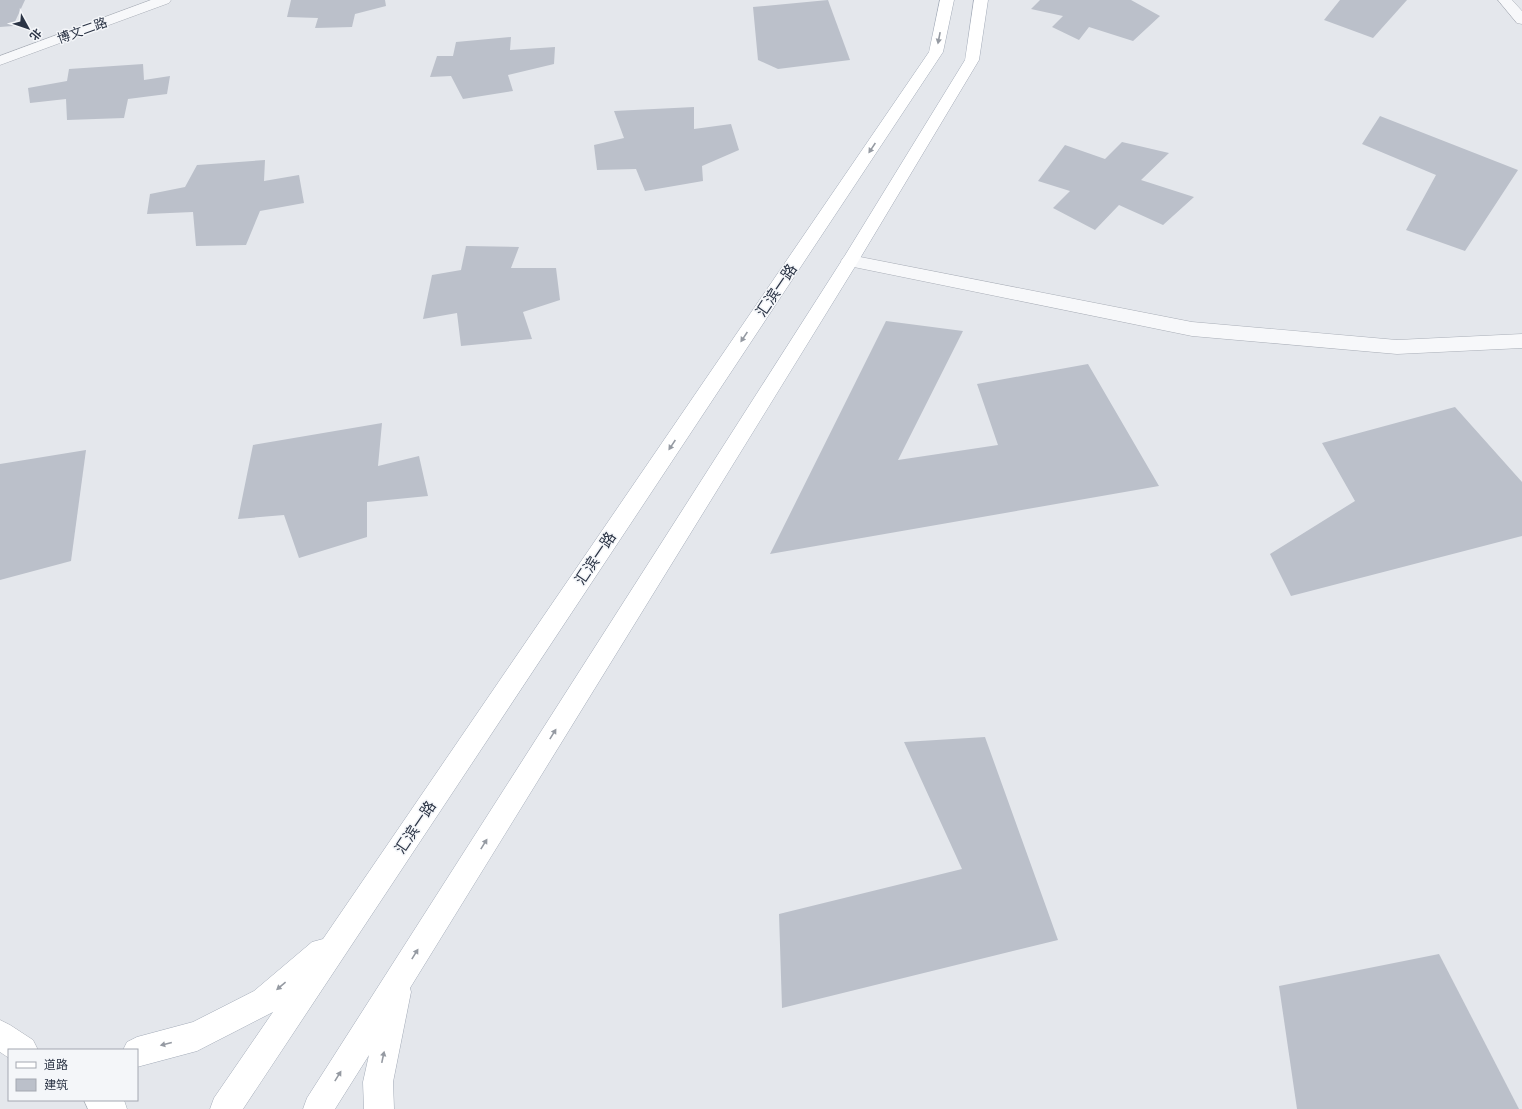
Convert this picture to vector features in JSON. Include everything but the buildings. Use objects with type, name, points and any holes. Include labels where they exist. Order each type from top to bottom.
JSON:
[{"type":"main road","name":"汇滨一路","points":[[225,1109],[936,52],[947,0]]},
{"type":"main road","points":[[318,1109],[850,261],[972,60],[981,0]]},
{"type":"main road","points":[[138,1052],[197,1036],[264,1001],[343,934]]},
{"type":"main road","points":[[380,1109],[378,1082],[400,978]]},
{"type":"main road","points":[[0,1035],[21,1049]]},
{"type":"main road","points":[[100,1101],[112,1109]]},
{"type":"street","name":"博文二路","points":[[0,61],[164,0]]},
{"type":"street","points":[[1505,0],[1522,20]]},
{"type":"street","points":[[850,261],[1192,329],[1397,348],[1522,341]]}]
